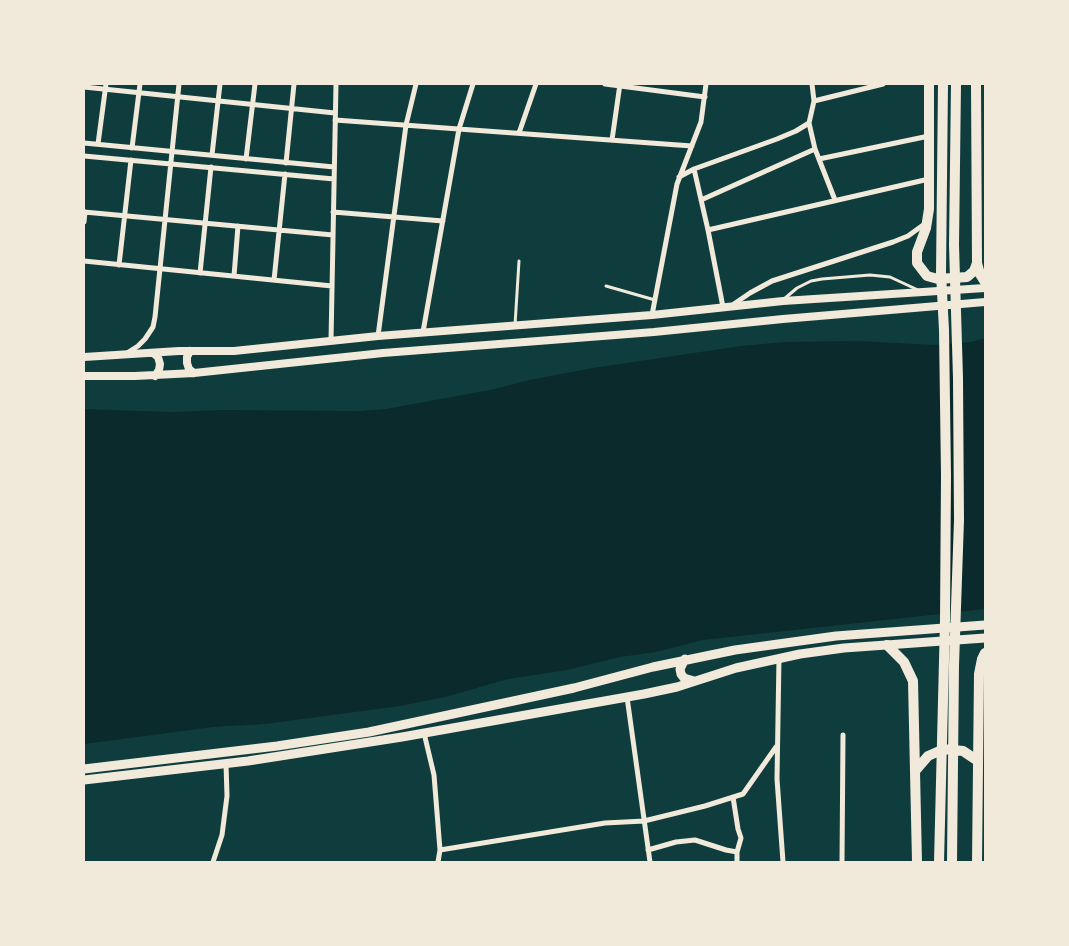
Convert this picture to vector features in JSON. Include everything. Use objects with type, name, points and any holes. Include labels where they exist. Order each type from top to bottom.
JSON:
[{"type":"highway","points":[[930,84],[927,223],[916,258],[920,268],[928,276],[938,279],[964,278],[974,271],[977,263]]},
{"type":"highway","points":[[939,862],[945,620],[946,475],[941,273],[943,84]]},
{"type":"highway","points":[[952,862],[958,520],[958,378],[954,245],[956,84]]},
{"type":"highway","points":[[976,84],[981,128],[977,263],[980,274],[985,282]]},
{"type":"highway","points":[[887,645],[904,662],[913,681],[917,862]]},
{"type":"highway","points":[[977,862],[980,757],[979,674],[985,653]]},
{"type":"highway","points":[[916,770],[928,756],[944,749],[962,751],[980,757]]},
{"type":"main road","points":[[84,769],[277,746],[377,730],[574,688],[684,659],[735,650],[819,638],[985,625]]},
{"type":"main road","points":[[84,780],[300,754],[424,733],[661,691],[736,668],[822,650],[985,638]]},
{"type":"main road","points":[[684,659],[681,664],[681,674],[688,681],[694,681]]},
{"type":"street","points":[[132,148],[140,84]]},
{"type":"street","points":[[121,355],[138,346],[153,327],[156,317],[179,84]]},
{"type":"street","points":[[212,155],[220,84]]},
{"type":"street","points":[[246,159],[255,84]]},
{"type":"street","points":[[286,162],[294,84]]},
{"type":"street","points":[[331,341],[336,84]]},
{"type":"street","points":[[378,336],[406,125],[416,84]]},
{"type":"street","points":[[423,332],[459,129],[473,84]]},
{"type":"street","points":[[519,134],[536,84]]},
{"type":"street","points":[[605,84],[705,97]]},
{"type":"street","points":[[652,315],[679,177],[701,122],[706,84]]},
{"type":"street","points":[[812,84],[814,101],[809,123],[815,149],[835,200]]},
{"type":"street","points":[[814,101],[883,84]]},
{"type":"street","points":[[612,140],[620,85]]},
{"type":"street","points":[[98,144],[105,86]]},
{"type":"street","points":[[84,87],[105,86],[139,92],[335,113]]},
{"type":"street","points":[[335,120],[692,146]]},
{"type":"street","points":[[679,177],[694,169],[778,139],[809,123]]},
{"type":"street","points":[[819,159],[929,136]]},
{"type":"street","points":[[84,143],[334,167]]},
{"type":"street","points":[[701,200],[815,149]]},
{"type":"street","points":[[84,156],[334,179]]},
{"type":"street","points":[[119,265],[131,160]]},
{"type":"street","points":[[200,273],[211,167]]},
{"type":"street","points":[[694,169],[726,307]]},
{"type":"street","points":[[274,280],[285,174]]},
{"type":"street","points":[[708,230],[929,179]]},
{"type":"street","points":[[84,222],[84,212],[333,235]]},
{"type":"street","points":[[333,212],[443,221]]},
{"type":"street","points":[[726,307],[772,281],[893,242],[908,236],[927,223]]},
{"type":"street","points":[[234,276],[238,226]]},
{"type":"street","points":[[84,261],[332,286]]},
{"type":"street","points":[[84,357],[153,352],[234,351],[423,332],[652,315],[783,301],[985,288]]},
{"type":"street","points":[[84,376],[155,376],[194,373],[383,354],[654,332],[783,318],[985,302]]},
{"type":"street","points":[[190,351],[187,363],[189,369],[194,373]]},
{"type":"street","points":[[153,352],[158,357],[160,364],[155,376]]},
{"type":"street","points":[[779,658],[776,747],[783,862]]},
{"type":"street","points":[[627,697],[650,862]]},
{"type":"street","points":[[424,733],[434,775],[440,850],[438,862]]},
{"type":"street","points":[[842,862],[844,734]]},
{"type":"street","points":[[440,850],[605,823],[644,821],[687,811],[743,794],[776,747]]},
{"type":"street","points":[[213,862],[222,835],[227,796],[226,764]]},
{"type":"street","points":[[733,797],[741,838],[736,862]]},
{"type":"street","points":[[648,850],[676,842],[695,840],[737,852]]},
{"type":"lane","points":[[515,325],[519,261]]},
{"type":"lane","points":[[783,301],[797,288],[811,281],[870,274],[890,276],[923,292]]},
{"type":"lane","points":[[606,286],[654,300]]},
{"type":"water","points":[[985,338],[985,609],[703,640],[656,652],[620,657],[567,670],[508,679],[445,697],[400,706],[265,724],[213,727],[84,744],[84,409],[171,412],[222,410],[360,411],[386,409],[495,389],[529,380],[593,368],[741,346],[785,342],[859,341],[934,345],[972,342]]}]
